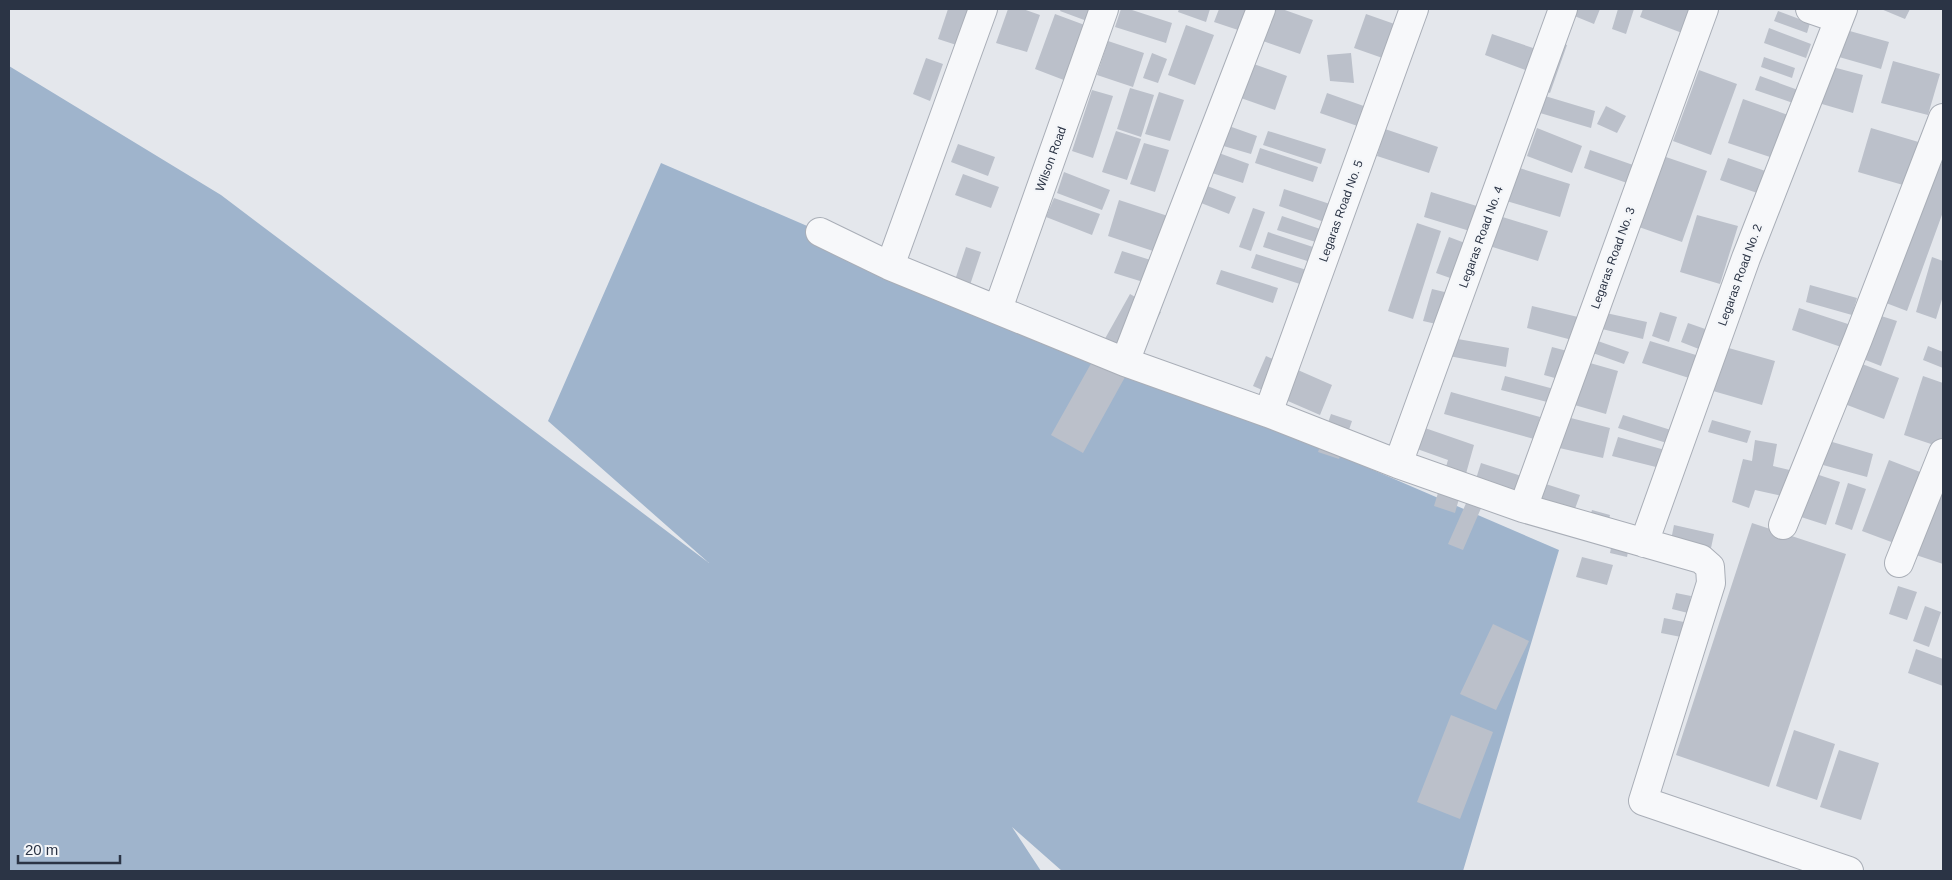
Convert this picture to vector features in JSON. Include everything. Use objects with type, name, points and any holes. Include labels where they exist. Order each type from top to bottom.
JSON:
[{"type":"street","points":[[890,266],[983,9]]},
{"type":"street","name":"Wilson Road","points":[[998,309],[1104,9]]},
{"type":"street","points":[[1125,362],[1261,9]]},
{"type":"street","name":"Legaras Road No. 5","points":[[1268,413],[1414,9]]},
{"type":"street","name":"Legaras Road No. 4","points":[[1398,464],[1563,9]]},
{"type":"street","name":"Legaras Road No. 3","points":[[1522,508],[1704,9]]},
{"type":"street","points":[[1810,9],[1841,14]]},
{"type":"street","name":"Legaras Road No. 2","points":[[1644,543],[1746,258],[1841,14]]},
{"type":"street","points":[[1783,525],[1858,339],[1943,118]]},
{"type":"street","points":[[820,232],[890,266],[1125,362],[1268,413],[1398,464],[1522,508],[1701,559],[1710,567],[1711,583],[1643,801],[1849,871]]},
{"type":"street","points":[[1899,563],[1943,453]]},
{"type":"water","points":[[9,66],[221,195],[709,563],[548,421],[661,163],[1559,550],[1463,871],[1062,871],[1012,827],[1041,871],[9,871]]},
{"type":"building","points":[[948,9],[992,9],[978,52],[938,39]]},
{"type":"building","points":[[1008,9],[1023,9],[1040,15],[1027,52],[996,43]]},
{"type":"building","points":[[1061,9],[1092,9],[1095,24],[1060,11]]},
{"type":"building","points":[[1121,9],[1129,9],[1172,23],[1166,43],[1115,27]]},
{"type":"building","points":[[1179,9],[1210,9],[1206,22],[1178,12]]},
{"type":"building","points":[[1219,9],[1243,9],[1251,12],[1244,32],[1214,22]]},
{"type":"building","points":[[1275,9],[1282,9],[1313,20],[1300,54],[1263,41]]},
{"type":"building","points":[[1575,9],[1600,9],[1594,24],[1572,15]]},
{"type":"building","points":[[1618,9],[1634,9],[1626,34],[1612,29]]},
{"type":"building","points":[[1643,9],[1700,9],[1690,36],[1640,17]]},
{"type":"building","points":[[1881,9],[1910,9],[1905,19]]},
{"type":"building","points":[[1778,11],[1810,23],[1807,33],[1774,21]]},
{"type":"building","points":[[1055,14],[1090,27],[1069,82],[1035,69]]},
{"type":"building","points":[[1366,14],[1403,27],[1391,61],[1354,48]]},
{"type":"building","points":[[1186,25],[1214,35],[1195,85],[1168,75]]},
{"type":"building","points":[[1769,28],[1811,44],[1806,58],[1764,43]]},
{"type":"building","points":[[1839,28],[1889,42],[1881,69],[1832,55]]},
{"type":"building","points":[[1492,34],[1536,49],[1528,71],[1485,55]]},
{"type":"building","points":[[1108,41],[1144,53],[1133,87],[1097,75]]},
{"type":"building","points":[[1555,41],[1567,45],[1550,93],[1539,88]]},
{"type":"building","points":[[1152,53],[1167,59],[1158,83],[1143,78]]},
{"type":"building","points":[[1351,53],[1354,83],[1330,81],[1327,55]]},
{"type":"building","points":[[1764,57],[1795,68],[1792,78],[1761,67]]},
{"type":"building","points":[[926,58],[943,64],[930,101],[913,94]]},
{"type":"building","points":[[1893,61],[1940,74],[1928,115],[1881,103]]},
{"type":"building","points":[[1251,63],[1287,76],[1275,110],[1238,97]]},
{"type":"building","points":[[1825,65],[1863,75],[1853,113],[1815,102]]},
{"type":"building","points":[[1699,70],[1737,84],[1711,155],[1673,141]]},
{"type":"building","points":[[1760,76],[1798,90],[1793,103],[1755,90]]},
{"type":"building","points":[[1130,88],[1154,95],[1141,137],[1117,129]]},
{"type":"building","points":[[1092,90],[1113,96],[1093,158],[1072,151]]},
{"type":"building","points":[[1159,92],[1184,100],[1170,141],[1145,134]]},
{"type":"building","points":[[1327,93],[1375,110],[1369,130],[1320,113]]},
{"type":"building","points":[[1545,96],[1595,111],[1591,128],[1540,113]]},
{"type":"building","points":[[1743,99],[1791,116],[1776,159],[1728,143]]},
{"type":"building","points":[[1606,106],[1626,116],[1617,133],[1597,124]]},
{"type":"building","points":[[1226,125],[1257,136],[1251,154],[1220,145]]},
{"type":"building","points":[[1537,128],[1582,146],[1572,173],[1527,156]]},
{"type":"building","points":[[1871,128],[1922,143],[1910,187],[1858,172]]},
{"type":"building","points":[[1385,129],[1438,147],[1429,173],[1377,156]]},
{"type":"building","points":[[1116,131],[1141,139],[1127,180],[1102,172]]},
{"type":"building","points":[[1268,131],[1326,149],[1321,164],[1263,145]]},
{"type":"building","points":[[1144,143],[1169,150],[1155,192],[1130,184]]},
{"type":"building","points":[[958,144],[995,157],[988,176],[951,162]]},
{"type":"building","points":[[1260,148],[1318,167],[1313,182],[1255,163]]},
{"type":"building","points":[[1590,150],[1636,166],[1630,184],[1584,168]]},
{"type":"building","points":[[1219,153],[1249,164],[1243,183],[1212,173]]},
{"type":"building","points":[[1660,155],[1707,171],[1682,242],[1636,226]]},
{"type":"building","points":[[1728,158],[1771,173],[1763,195],[1720,180]]},
{"type":"building","points":[[1938,162],[1943,164],[1943,212],[1907,311],[1886,303]]},
{"type":"building","points":[[1513,166],[1570,184],[1560,217],[1503,200]]},
{"type":"building","points":[[1064,172],[1110,190],[1102,210],[1057,193]]},
{"type":"building","points":[[963,174],[999,187],[991,208],[955,195]]},
{"type":"building","points":[[1202,184],[1236,197],[1229,214],[1196,201]]},
{"type":"building","points":[[1284,189],[1333,205],[1327,223],[1279,206]]},
{"type":"building","points":[[1431,192],[1480,207],[1473,232],[1424,217]]},
{"type":"building","points":[[1054,198],[1100,214],[1092,235],[1046,217]]},
{"type":"building","points":[[1119,200],[1174,218],[1162,254],[1108,236]]},
{"type":"building","points":[[1253,208],[1265,212],[1251,251],[1239,247]]},
{"type":"building","points":[[1496,215],[1548,231],[1538,261],[1486,245]]},
{"type":"building","points":[[1697,215],[1738,226],[1720,284],[1680,272]]},
{"type":"building","points":[[1282,216],[1326,231],[1322,244],[1277,230]]},
{"type":"building","points":[[1417,223],[1441,231],[1413,319],[1388,311]]},
{"type":"building","points":[[1268,232],[1325,251],[1320,265],[1263,247]]},
{"type":"building","points":[[1449,237],[1465,243],[1453,279],[1436,273]]},
{"type":"building","points":[[966,247],[981,252],[970,285],[955,280]]},
{"type":"building","points":[[1122,251],[1160,263],[1153,285],[1114,273]]},
{"type":"building","points":[[1256,254],[1313,272],[1309,287],[1251,268]]},
{"type":"building","points":[[1932,257],[1943,261],[1943,296],[1936,319],[1916,312]]},
{"type":"building","points":[[1221,270],[1278,288],[1273,303],[1216,284]]},
{"type":"building","points":[[1810,285],[1857,298],[1852,315],[1806,302]]},
{"type":"building","points":[[1432,289],[1453,294],[1445,326],[1423,321]]},
{"type":"building","points":[[1130,294],[1161,312],[1083,453],[1051,435]]},
{"type":"building","points":[[1532,306],[1578,317],[1572,340],[1527,328]]},
{"type":"building","points":[[1799,308],[1851,325],[1844,348],[1792,330]]},
{"type":"building","points":[[1660,312],[1677,317],[1669,342],[1652,336]]},
{"type":"building","points":[[1606,313],[1647,322],[1643,339],[1602,329]]},
{"type":"building","points":[[1878,315],[1897,321],[1881,366],[1863,359]]},
{"type":"building","points":[[1688,323],[1711,331],[1704,351],[1681,342]]},
{"type":"building","points":[[1452,338],[1509,348],[1506,367],[1449,356]]},
{"type":"building","points":[[1595,340],[1629,352],[1624,364],[1590,352]]},
{"type":"building","points":[[1650,341],[1696,355],[1689,378],[1642,363]]},
{"type":"building","points":[[1718,345],[1775,361],[1762,405],[1706,389]]},
{"type":"building","points":[[1928,346],[1943,352],[1943,368],[1923,360]]},
{"type":"building","points":[[1552,347],[1571,352],[1562,380],[1544,375]]},
{"type":"building","points":[[1266,356],[1332,385],[1320,415],[1253,386]]},
{"type":"building","points":[[1849,359],[1899,378],[1884,419],[1834,400]]},
{"type":"building","points":[[1583,361],[1618,371],[1606,414],[1571,404]]},
{"type":"building","points":[[1505,376],[1554,389],[1551,403],[1501,390]]},
{"type":"building","points":[[1923,376],[1943,383],[1943,448],[1904,435]]},
{"type":"building","points":[[1451,392],[1540,417],[1534,439],[1444,414]]},
{"type":"building","points":[[1331,414],[1352,421],[1339,459],[1318,452]]},
{"type":"building","points":[[1623,415],[1674,431],[1670,444],[1618,428]]},
{"type":"building","points":[[1563,416],[1610,428],[1603,458],[1555,447]]},
{"type":"building","points":[[1399,419],[1474,445],[1455,513],[1434,506],[1448,460],[1392,440]]},
{"type":"building","points":[[1712,420],[1751,431],[1747,443],[1708,432]]},
{"type":"building","points":[[1618,437],[1665,450],[1660,468],[1612,456]]},
{"type":"building","points":[[1755,440],[1777,444],[1773,466],[1798,472],[1791,498],[1755,490],[1749,508],[1732,502],[1743,459],[1752,461]]},
{"type":"building","points":[[1829,441],[1873,454],[1867,477],[1823,465]]},
{"type":"building","points":[[1889,460],[1928,475],[1902,546],[1862,531]]},
{"type":"building","points":[[1481,463],[1580,495],[1572,517],[1474,485]]},
{"type":"building","points":[[1816,474],[1840,482],[1826,525],[1801,517]]},
{"type":"building","points":[[1848,483],[1866,489],[1852,530],[1835,524]]},
{"type":"building","points":[[1937,491],[1943,492],[1943,564],[1916,555]]},
{"type":"building","points":[[1471,492],[1485,499],[1463,550],[1448,544]]},
{"type":"building","points":[[1592,510],[1610,515],[1606,532],[1587,526]]},
{"type":"building","points":[[1752,523],[1846,554],[1769,787],[1676,755]]},
{"type":"building","points":[[1674,525],[1714,534],[1711,548],[1671,540]]},
{"type":"building","points":[[1614,533],[1631,537],[1627,557],[1610,553]]},
{"type":"building","points":[[1582,557],[1613,565],[1607,585],[1576,577]]},
{"type":"building","points":[[1898,586],[1917,592],[1907,620],[1889,614]]},
{"type":"building","points":[[1676,593],[1691,596],[1688,613],[1672,609]]},
{"type":"building","points":[[1925,606],[1941,612],[1929,647],[1913,641]]},
{"type":"building","points":[[1664,618],[1689,623],[1686,638],[1661,633]]},
{"type":"building","points":[[1493,624],[1529,641],[1496,710],[1460,694]]},
{"type":"building","points":[[1916,649],[1943,659],[1943,686],[1908,673]]},
{"type":"building","points":[[1451,715],[1493,732],[1460,819],[1417,802]]},
{"type":"building","points":[[1794,730],[1835,744],[1817,800],[1776,786]]},
{"type":"building","points":[[1839,750],[1879,763],[1861,820],[1820,807]]}]
